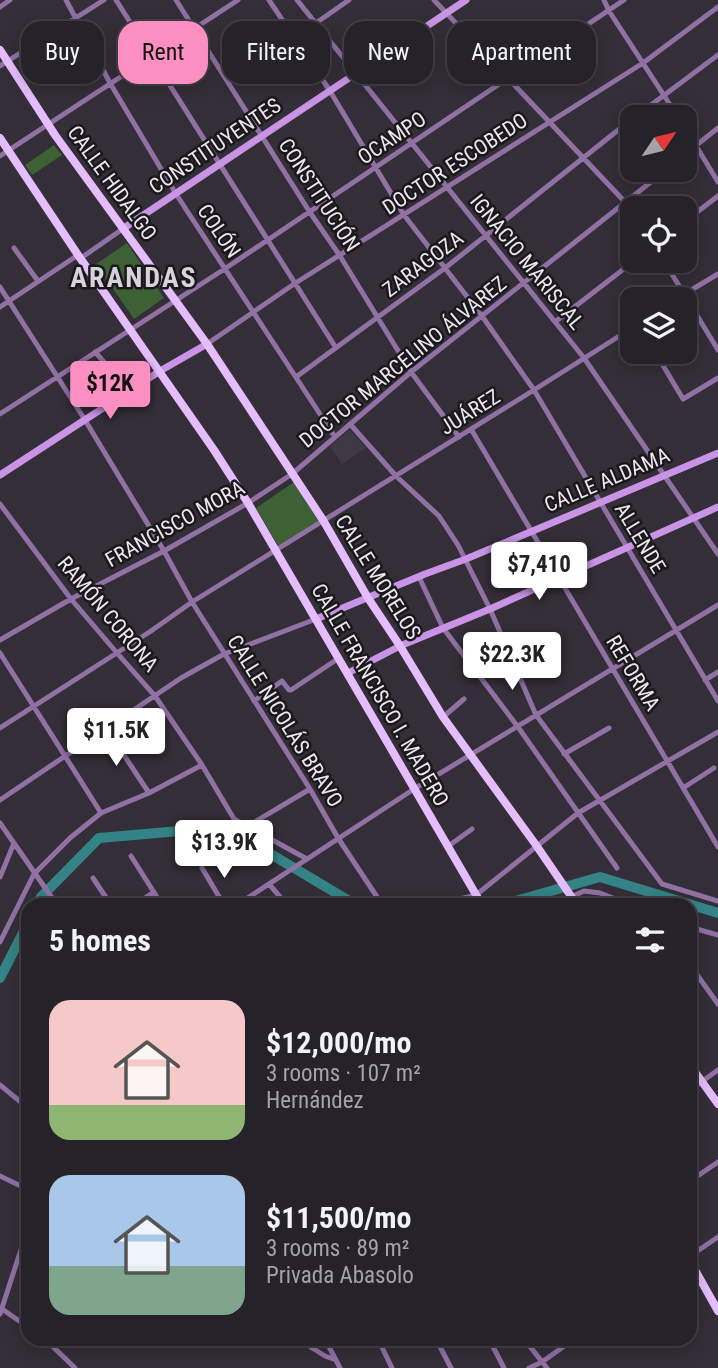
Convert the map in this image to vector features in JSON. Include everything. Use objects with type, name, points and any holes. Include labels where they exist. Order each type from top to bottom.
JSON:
[{"type":"main road","name":"CONSTITUYENTES","points":[[433,22],[466,0]]},
{"type":"main road","name":"CALLE HIDALGO","points":[[0,50],[3,64],[176,300],[292,474]]},
{"type":"main road","name":"CONSTITUYENTES","points":[[124,229],[344,82]]},
{"type":"main road","name":"CALLE FRANCISCO I. MADERO","points":[[0,138],[248,503],[478,898]]},
{"type":"main road","points":[[0,475],[206,344]]},
{"type":"main road","name":"CALLE ALDAMA","points":[[316,619],[718,453]]},
{"type":"main road","name":"CALLE MORELOS","points":[[292,474],[443,717],[572,897]]},
{"type":"main road","points":[[348,673],[400,646],[490,609],[718,506]]},
{"type":"main road","points":[[697,1076],[718,1104]]},
{"type":"main road","points":[[697,1272],[718,1311]]},
{"type":"street","points":[[0,7],[10,0]]},
{"type":"street","name":"COLÓN","points":[[66,0],[110,83],[176,194],[335,437]]},
{"type":"street","points":[[3,64],[104,0]]},
{"type":"street","points":[[116,0],[129,21]]},
{"type":"street","name":"CONSTITUCIÓN","points":[[176,0],[190,21]]},
{"type":"street","points":[[205,21],[238,0]]},
{"type":"street","name":"ALLENDE","points":[[269,0],[330,91],[404,215],[482,316],[534,390],[718,701]]},
{"type":"street","name":"IGNACIO MARISCAL","points":[[297,0],[314,21]]},
{"type":"street","points":[[319,21],[348,0]]},
{"type":"street","points":[[434,0],[454,21]]},
{"type":"street","points":[[604,0],[670,105]]},
{"type":"street","name":"OCAMPO","points":[[594,21],[624,0]]},
{"type":"street","name":"DOCTOR ESCOBEDO","points":[[206,344],[294,284],[643,63],[718,7]]},
{"type":"street","name":"IGNACIO MARISCAL","points":[[330,41],[344,59]]},
{"type":"street","name":"CONSTITUCIÓN","points":[[208,50],[411,372],[459,437]]},
{"type":"street","name":"ZARAGOZA","points":[[651,105],[718,55]]},
{"type":"street","points":[[0,156],[118,78]]},
{"type":"street","points":[[169,84],[335,348]]},
{"type":"street","name":"IGNACIO MARISCAL","points":[[364,84],[584,358],[718,554]]},
{"type":"street","name":"OCAMPO","points":[[0,414],[226,268],[498,84]]},
{"type":"street","points":[[513,84],[620,197]]},
{"type":"street","name":"ZARAGOZA","points":[[296,377],[444,268],[620,128]]},
{"type":"street","points":[[718,128],[697,145],[718,182]]},
{"type":"street","name":"DOCTOR MARCELINO ÁLVAREZ","points":[[633,196],[651,182]]},
{"type":"street","points":[[697,212],[718,196]]},
{"type":"street","name":"DOCTOR MARCELINO ÁLVAREZ","points":[[292,474],[411,372],[620,206]]},
{"type":"street","points":[[0,307],[124,229]]},
{"type":"street","points":[[14,248],[38,281]]},
{"type":"street","points":[[555,322],[620,272]]},
{"type":"street","points":[[697,287],[718,274]]},
{"type":"street","name":"CALLE NICOLÁS BRAVO","points":[[0,287],[58,376],[192,602],[378,898]]},
{"type":"street","points":[[697,314],[718,350]]},
{"type":"street","name":"JUÁREZ","points":[[0,727],[35,707],[192,602],[620,336]]},
{"type":"street","points":[[95,352],[104,362],[101,373],[118,398]]},
{"type":"street","points":[[662,364],[683,399],[718,378]]},
{"type":"street","points":[[350,424],[396,476],[439,516],[466,559],[536,715],[662,884],[718,901]]},
{"type":"street","name":"REFORMA","points":[[471,429],[717,843]]},
{"type":"street","name":"FRANCISCO MORA","points":[[0,640],[71,599],[164,551],[248,503],[292,474]]},
{"type":"street","name":"RAMÓN CORONA","points":[[0,504],[71,599],[155,696],[234,818],[304,861]]},
{"type":"street","points":[[419,577],[443,628],[518,727],[617,868]]},
{"type":"street","points":[[248,898],[414,789],[718,605]]},
{"type":"street","points":[[0,800],[181,678],[224,654],[316,619]]},
{"type":"street","points":[[0,653],[101,813]]},
{"type":"street","points":[[254,701],[282,681],[291,690],[339,658]]},
{"type":"street","points":[[705,680],[718,672]]},
{"type":"street","points":[[443,717],[464,699]]},
{"type":"street","points":[[106,728],[149,793]]},
{"type":"street","points":[[564,754],[609,728]]},
{"type":"street","points":[[464,898],[476,895],[578,813],[718,732]]},
{"type":"street","points":[[23,898],[35,875],[70,838],[101,813],[149,793],[202,765]]},
{"type":"street","points":[[683,788],[714,768]]},
{"type":"street","points":[[248,827],[310,789]]},
{"type":"street","points":[[0,823],[51,898]]},
{"type":"street","points":[[447,847],[472,829]]},
{"type":"street","points":[[0,877],[14,844]]},
{"type":"street","points":[[131,856],[158,898]]},
{"type":"street","points":[[202,868],[220,898]]},
{"type":"street","points":[[93,877],[106,898]]},
{"type":"street","points":[[269,884],[281,898]]},
{"type":"street","points":[[572,897],[584,891],[613,898]]},
{"type":"street","points":[[145,898],[154,892]]},
{"type":"street","points":[[0,942],[21,902]]},
{"type":"street","points":[[697,929],[718,935]]},
{"type":"street","points":[[697,975],[718,1004]]},
{"type":"street","points":[[697,1085],[718,1070]]},
{"type":"street","points":[[0,1085],[21,1102]]},
{"type":"street","points":[[697,1176],[718,1162]]},
{"type":"street","points":[[0,1176],[21,1185]]},
{"type":"street","points":[[697,1254],[718,1237]]},
{"type":"street","points":[[21,1250],[1,1312],[21,1323]]},
{"type":"street","points":[[52,1346],[75,1368]]},
{"type":"street","points":[[309,1346],[336,1360]]},
{"type":"street","points":[[329,1346],[340,1368]]},
{"type":"street","points":[[381,1346],[392,1368]]},
{"type":"street","points":[[440,1346],[452,1368]]},
{"type":"street","points":[[493,1346],[504,1368]]},
{"type":"street","points":[[529,1346],[547,1368]]},
{"type":"street","points":[[529,1368],[563,1346]]},
{"type":"shaded area","points":[[350,430],[366,448],[342,464],[330,446]]},
{"type":"green space","points":[[54,145],[62,155],[32,175],[25,165]]},
{"type":"green space","points":[[127,243],[164,298],[134,319],[96,264]]},
{"type":"green space","points":[[294,482],[320,522],[280,549],[256,508]]},
{"type":"waterway","points":[[40,898],[99,838],[203,829],[269,853],[344,898]]},
{"type":"waterway","points":[[526,898],[600,877],[669,898]]},
{"type":"waterway","points":[[697,907],[718,913]]},
{"type":"waterway","points":[[0,978],[21,937]]},
{"type":"district","name":"ARANDAS","points":[[134,277]]}]
